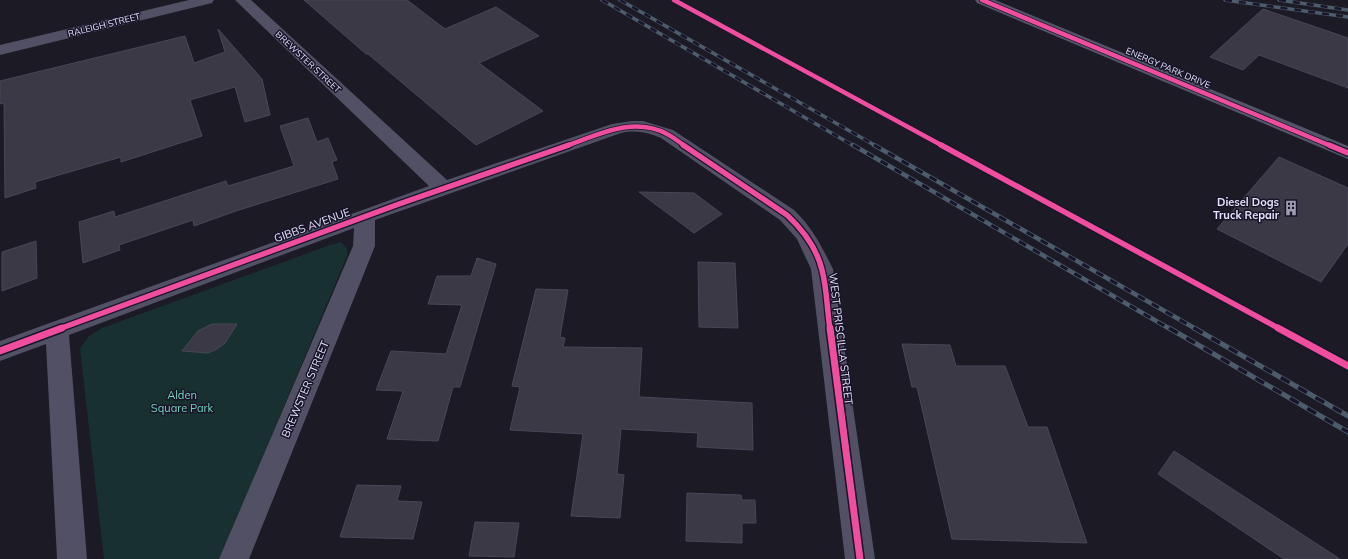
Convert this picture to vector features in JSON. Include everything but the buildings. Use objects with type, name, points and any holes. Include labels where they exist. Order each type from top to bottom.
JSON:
[{"type":"street","name":"RALEIGH STREET","points":[[0,50],[207,0]]},
{"type":"street","name":"BREWSTER STREET","points":[[242,0],[444,189]]},
{"type":"street","name":"ENERGY PARK DRIVE","points":[[982,0],[1348,153]]},
{"type":"street","name":"GIBBS AVENUE","points":[[0,351],[365,216],[618,128],[634,125]]},
{"type":"street","name":"WEST PRISCILLA STREET","points":[[634,125],[653,128],[667,134],[788,215],[809,239],[822,269],[860,559]]},
{"type":"street","name":"BREWSTER STREET","points":[[234,559],[364,246],[365,216]]},
{"type":"street","points":[[57,330],[72,559]]},
{"type":"green space","name":"Alden Square Park","points":[[341,242],[347,248],[347,256],[220,559],[104,559],[80,349],[89,336],[102,328]]},
{"type":"railway","points":[[602,0],[854,146]]},
{"type":"railway","points":[[620,0],[876,146]]},
{"type":"railway","points":[[1225,0],[1348,17]]},
{"type":"railway","points":[[1279,0],[1348,10]]},
{"type":"railway","points":[[853,145],[1170,329]]},
{"type":"railway","points":[[874,145],[1196,329]]},
{"type":"railway","points":[[1169,328],[1348,432]]},
{"type":"railway","points":[[1194,328],[1348,416]]},
{"type":"cycle path","points":[[674,0],[1348,366]]},
{"type":"cycle path","points":[[982,0],[1348,153]]},
{"type":"cycle path","points":[[0,351],[399,204],[618,128],[638,126],[655,129],[667,134],[787,215],[800,228],[812,246],[822,269],[860,559]]},
{"type":"place","name":"Diesel Dogs Truck Repair","points":[[1291,208]]}]
